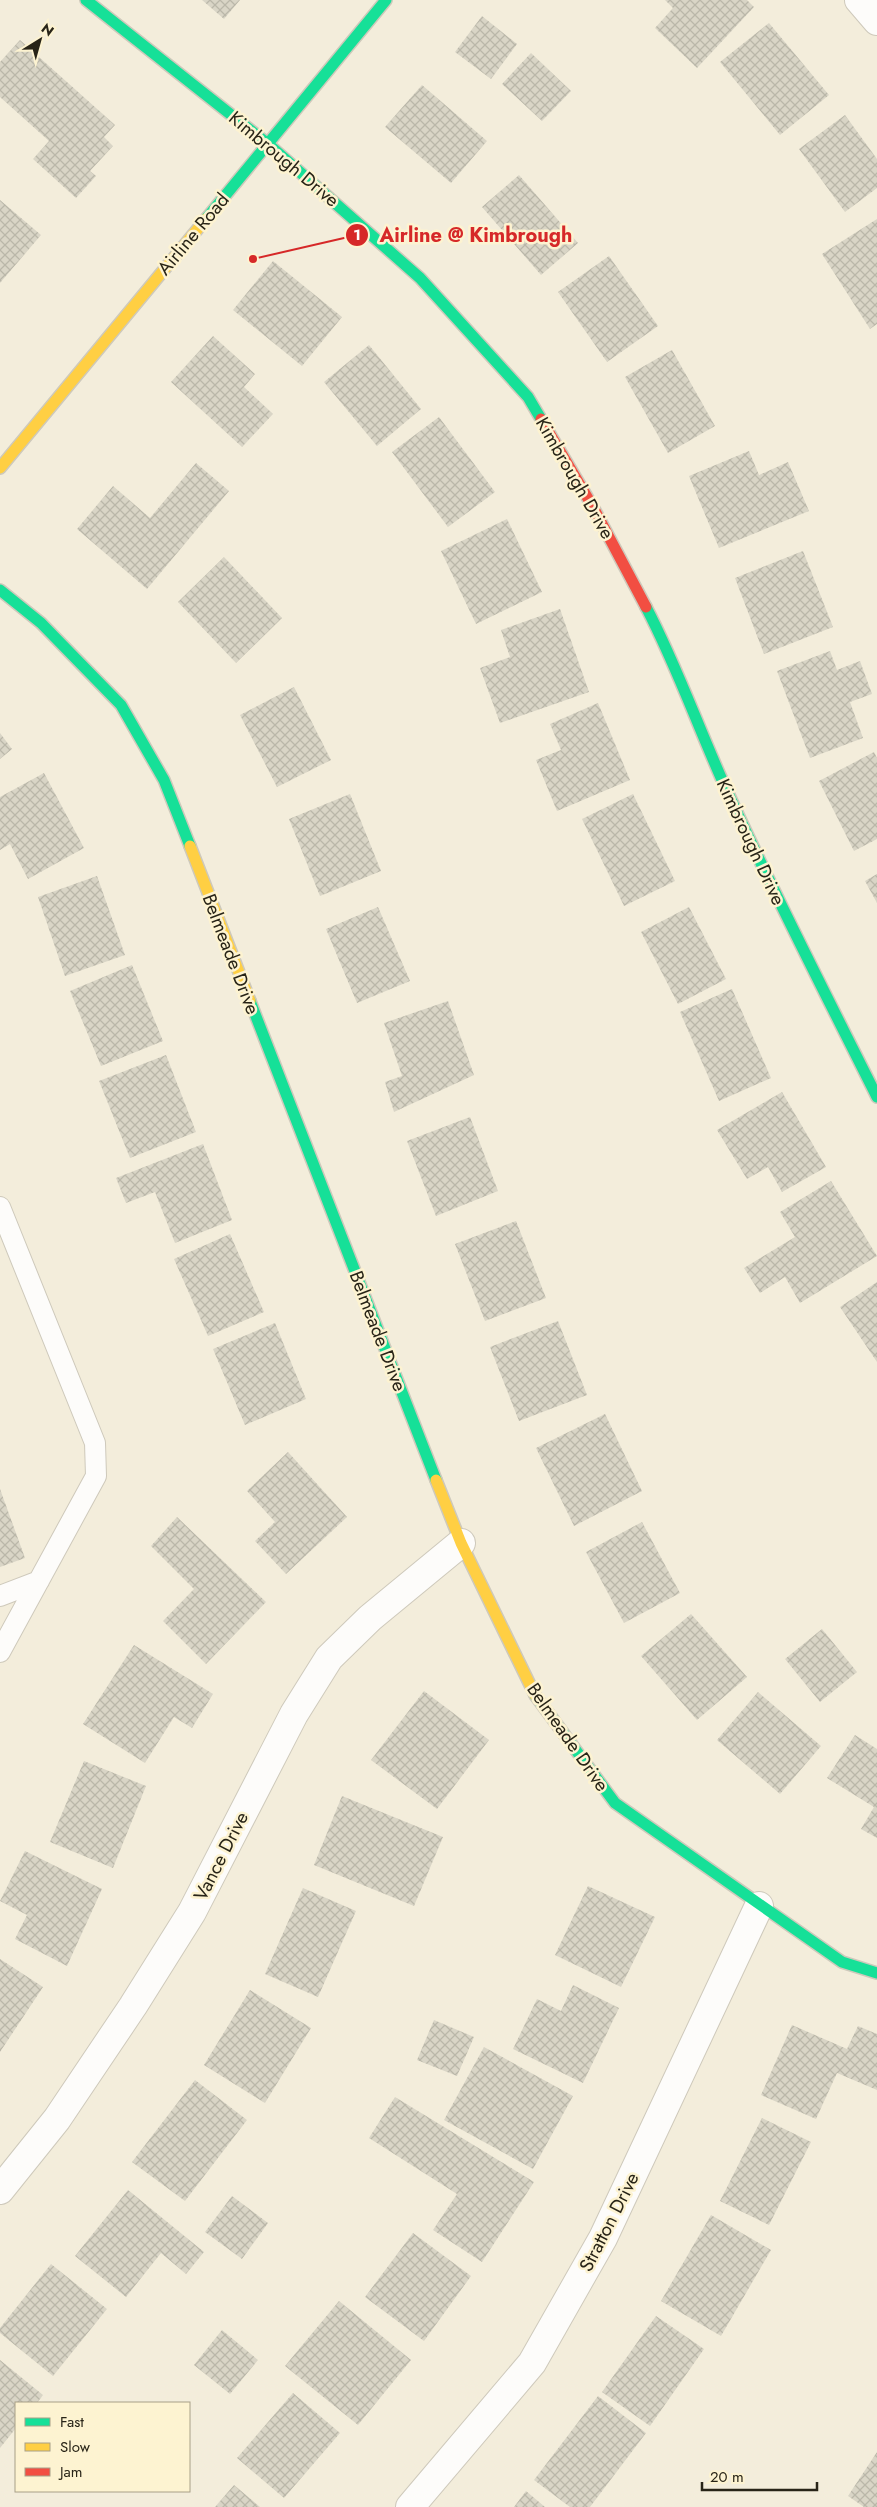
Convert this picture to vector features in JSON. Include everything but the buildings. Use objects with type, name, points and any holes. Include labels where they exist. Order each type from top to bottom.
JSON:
[{"type":"street","name":"Kimbrough Drive","points":[[86,0],[268,144],[420,278],[528,398],[593,507],[660,633],[726,789],[797,938],[877,1096]]},
{"type":"street","name":"Airline Road","points":[[0,468],[386,0]]},
{"type":"street","points":[[859,0],[877,21]]},
{"type":"street","name":"Belmeade Drive","points":[[0,590],[41,623],[121,705],[164,780],[461,1543],[533,1692],[615,1802],[759,1906],[842,1962],[877,1973]]},
{"type":"street","name":"Vance Drive","points":[[0,2190],[56,2119],[133,2006],[192,1912],[294,1714],[328,1658],[370,1618],[461,1543]]},
{"type":"street","name":"Stratton Drive","points":[[410,2507],[532,2363],[603,2238],[759,1906]]},
{"type":"lane","points":[[0,1207],[95,1443],[96,1476],[0,1652]]},
{"type":"lane","points":[[0,1596],[39,1581]]},
{"type":"traffic: fast","points":[[86,0],[268,144],[420,278],[528,397],[541,419]]},
{"type":"traffic: fast","points":[[206,219],[386,0]]},
{"type":"traffic: fast","points":[[0,590],[41,623],[121,705],[164,780],[190,846]]},
{"type":"traffic: fast","points":[[646,607],[668,652],[745,830],[877,1097]]},
{"type":"traffic: fast","points":[[250,1001],[436,1480]]},
{"type":"traffic: fast","points":[[535,1695],[615,1803],[842,1962],[877,1973]]},
{"type":"traffic: slow","points":[[0,468],[206,219]]},
{"type":"traffic: slow","points":[[190,846],[250,1001]]},
{"type":"traffic: slow","points":[[436,1480],[461,1543],[535,1695]]},
{"type":"traffic: jam","points":[[541,419],[593,507],[646,607]]},
{"type":"place","name":"Airline @ Kimbrough","points":[[253,259]]}]
